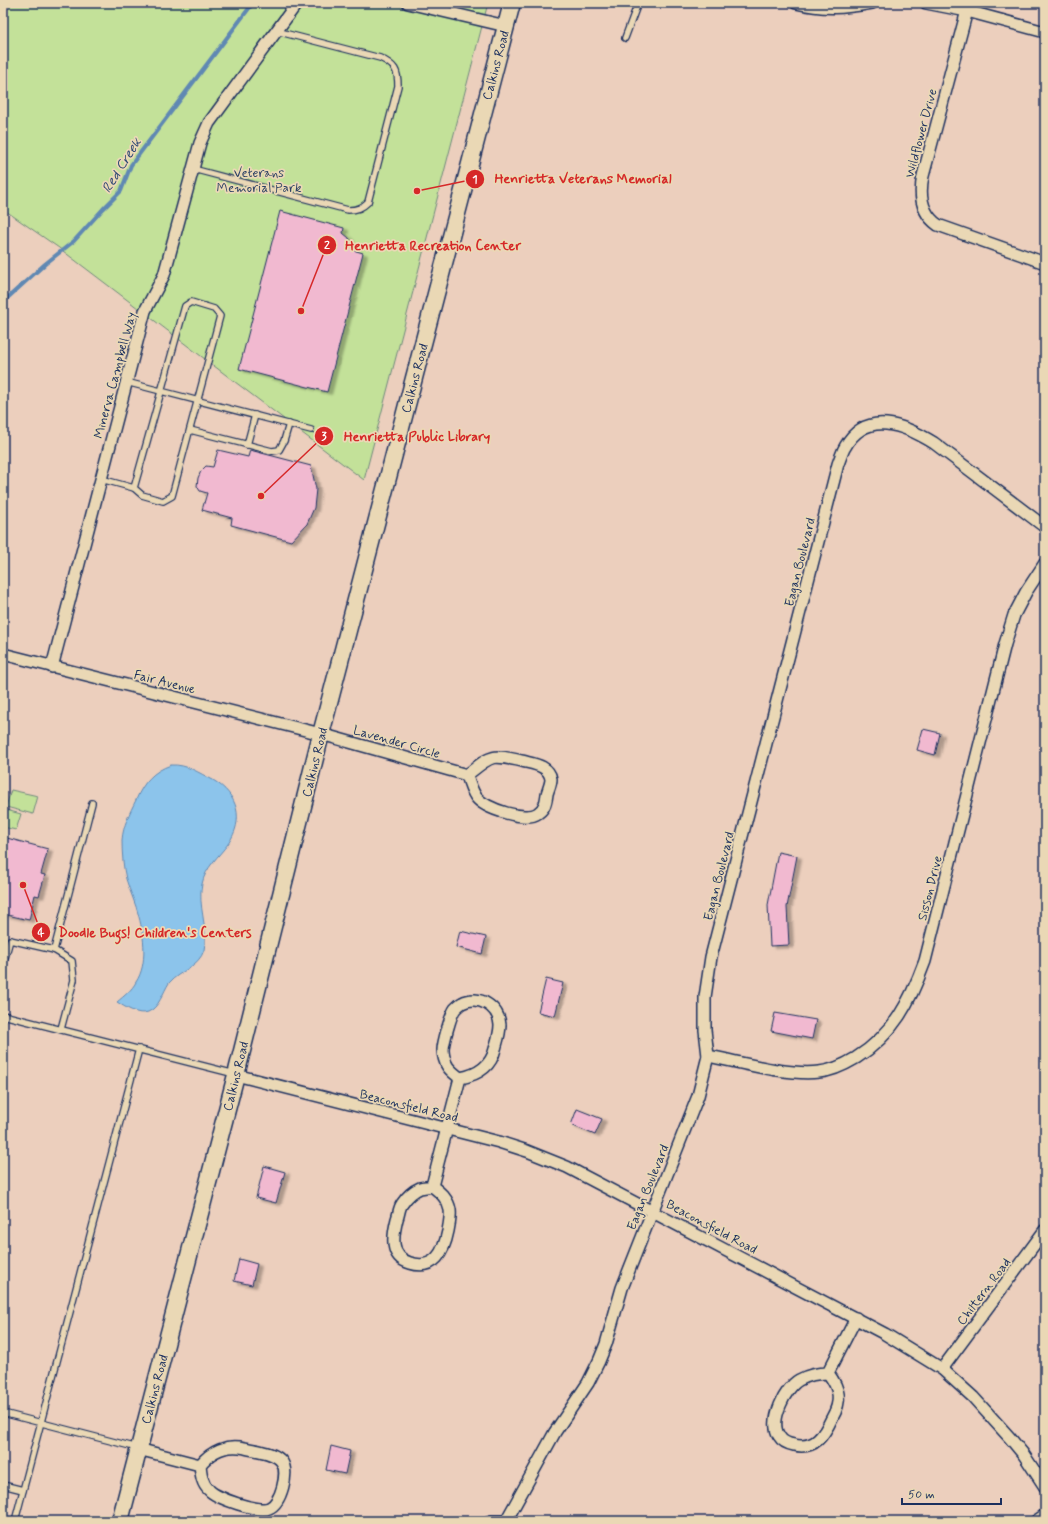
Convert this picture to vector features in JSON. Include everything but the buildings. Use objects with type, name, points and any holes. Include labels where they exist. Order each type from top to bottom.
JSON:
[{"type":"main road","name":"Calkins Road","points":[[120,1521],[236,1074],[321,734],[512,3]]},
{"type":"street","name":"Minerva Campbell Way","points":[[52,667],[144,311],[164,275],[200,143],[209,123],[297,3]]},
{"type":"street","points":[[408,3],[506,26]]},
{"type":"street","points":[[796,3],[824,8],[848,7],[872,3]]},
{"type":"street","points":[[926,3],[968,7],[1045,32]]},
{"type":"street","name":"Wildflower Drive","points":[[968,7],[923,176],[921,195],[924,209],[932,220],[938,225],[1045,263]]},
{"type":"street","name":"Eagan Boulevard","points":[[506,1521],[555,1432],[588,1383],[599,1361],[606,1344],[622,1288],[698,1096],[708,1056],[705,1030],[705,997],[712,957],[838,464],[844,448],[851,438],[862,429],[874,424],[899,426],[915,432],[934,442],[1045,527]]},
{"type":"street","name":"Sisson Drive","points":[[708,1056],[795,1072],[820,1072],[846,1064],[868,1051],[887,1033],[902,1011],[915,987],[925,960],[1005,644],[1014,615],[1026,592],[1045,563]]},
{"type":"street","name":"Fair Avenue","points":[[3,654],[321,734]]},
{"type":"street","name":"Lavender Circle","points":[[321,734],[466,775]]},
{"type":"street","points":[[499,756],[540,765],[548,772],[551,780],[545,807],[538,814],[519,816],[486,806],[477,798],[466,775],[490,758],[499,756]]},
{"type":"street","points":[[470,1000],[488,1003],[495,1010],[500,1026],[493,1055],[482,1070],[471,1076],[460,1078],[448,1068],[443,1049],[451,1018],[455,1009],[462,1003],[470,1000]]},
{"type":"street","name":"Beaconsfield Road","points":[[236,1074],[527,1151],[567,1167],[856,1318],[942,1369],[973,1397],[1010,1438],[1045,1487]]},
{"type":"street","points":[[432,1186],[460,1078]]},
{"type":"street","points":[[432,1186],[443,1194],[450,1210],[450,1219],[445,1246],[434,1261],[419,1265],[410,1263],[402,1259],[396,1253],[393,1244],[393,1235],[401,1205],[411,1194],[421,1188],[432,1186]]},
{"type":"street","name":"Chiltern Road","points":[[942,1369],[1045,1230]]},
{"type":"street","points":[[828,1373],[856,1318]]},
{"type":"street","points":[[818,1373],[828,1373],[837,1389],[839,1399],[838,1408],[825,1432],[811,1445],[803,1446],[786,1443],[779,1436],[776,1429],[776,1420],[778,1411],[790,1388],[807,1376],[818,1373]]},
{"type":"street","points":[[237,1446],[272,1455],[282,1462],[285,1472],[278,1500],[269,1508],[260,1510],[220,1498],[209,1490],[202,1479],[200,1465],[206,1457],[226,1447],[237,1446]]},
{"type":"street","points":[[138,1449],[200,1465]]},
{"type":"street","points":[[1036,1521],[1045,1515]]},
{"type":"street","points":[[491,1521],[501,1521]]},
{"type":"lane","points":[[625,38],[638,3]]},
{"type":"lane","points":[[193,169],[348,210],[357,210],[368,202],[398,86],[398,76],[395,68],[389,62],[380,58],[276,31]]},
{"type":"lane","points":[[101,479],[134,488],[142,495],[163,501],[172,496],[220,316],[214,309],[191,302],[185,306],[134,488]]},
{"type":"lane","points":[[126,382],[311,430]]},
{"type":"lane","points":[[247,445],[255,415]]},
{"type":"lane","points":[[190,430],[272,451],[279,450],[284,442],[289,424]]},
{"type":"lane","points":[[54,950],[92,803]]},
{"type":"lane","points":[[3,965],[10,940],[54,950],[72,962],[74,980],[61,1029]]},
{"type":"lane","points":[[3,1015],[236,1074]]},
{"type":"lane","points":[[14,1521],[24,1490],[40,1422],[139,1049]]},
{"type":"lane","points":[[3,1413],[138,1449]]},
{"type":"lane","points":[[3,1485],[24,1490]]},
{"type":"green space","name":"Veterans Memorial Park","points":[[3,3],[488,3],[364,480],[59,248],[3,209]]},
{"type":"green space","points":[[11,790],[38,796],[33,814],[6,807]]},
{"type":"green space","points":[[6,810],[21,814],[16,830],[3,827]]},
{"type":"water","points":[[171,765],[182,766],[193,770],[222,786],[233,800],[236,808],[236,826],[228,844],[213,862],[206,873],[202,884],[201,900],[205,942],[204,950],[201,956],[198,961],[169,983],[152,1010],[140,1013],[117,1002],[128,993],[134,985],[140,975],[144,959],[139,917],[123,865],[122,840],[125,824],[129,814],[145,783],[154,774]]},
{"type":"waterway","name":"Red Creek","points":[[3,302],[45,264],[74,241],[121,191],[131,165],[253,3]]},
{"type":"place","name":"Henrietta Veterans Memorial","points":[[417,191]]},
{"type":"place","name":"Henrietta Recreation Center","points":[[301,311]]},
{"type":"place","name":"Henrietta Public Library","points":[[261,496]]},
{"type":"place","name":"Doodle Bugs! Children's Centers","points":[[23,885]]}]
